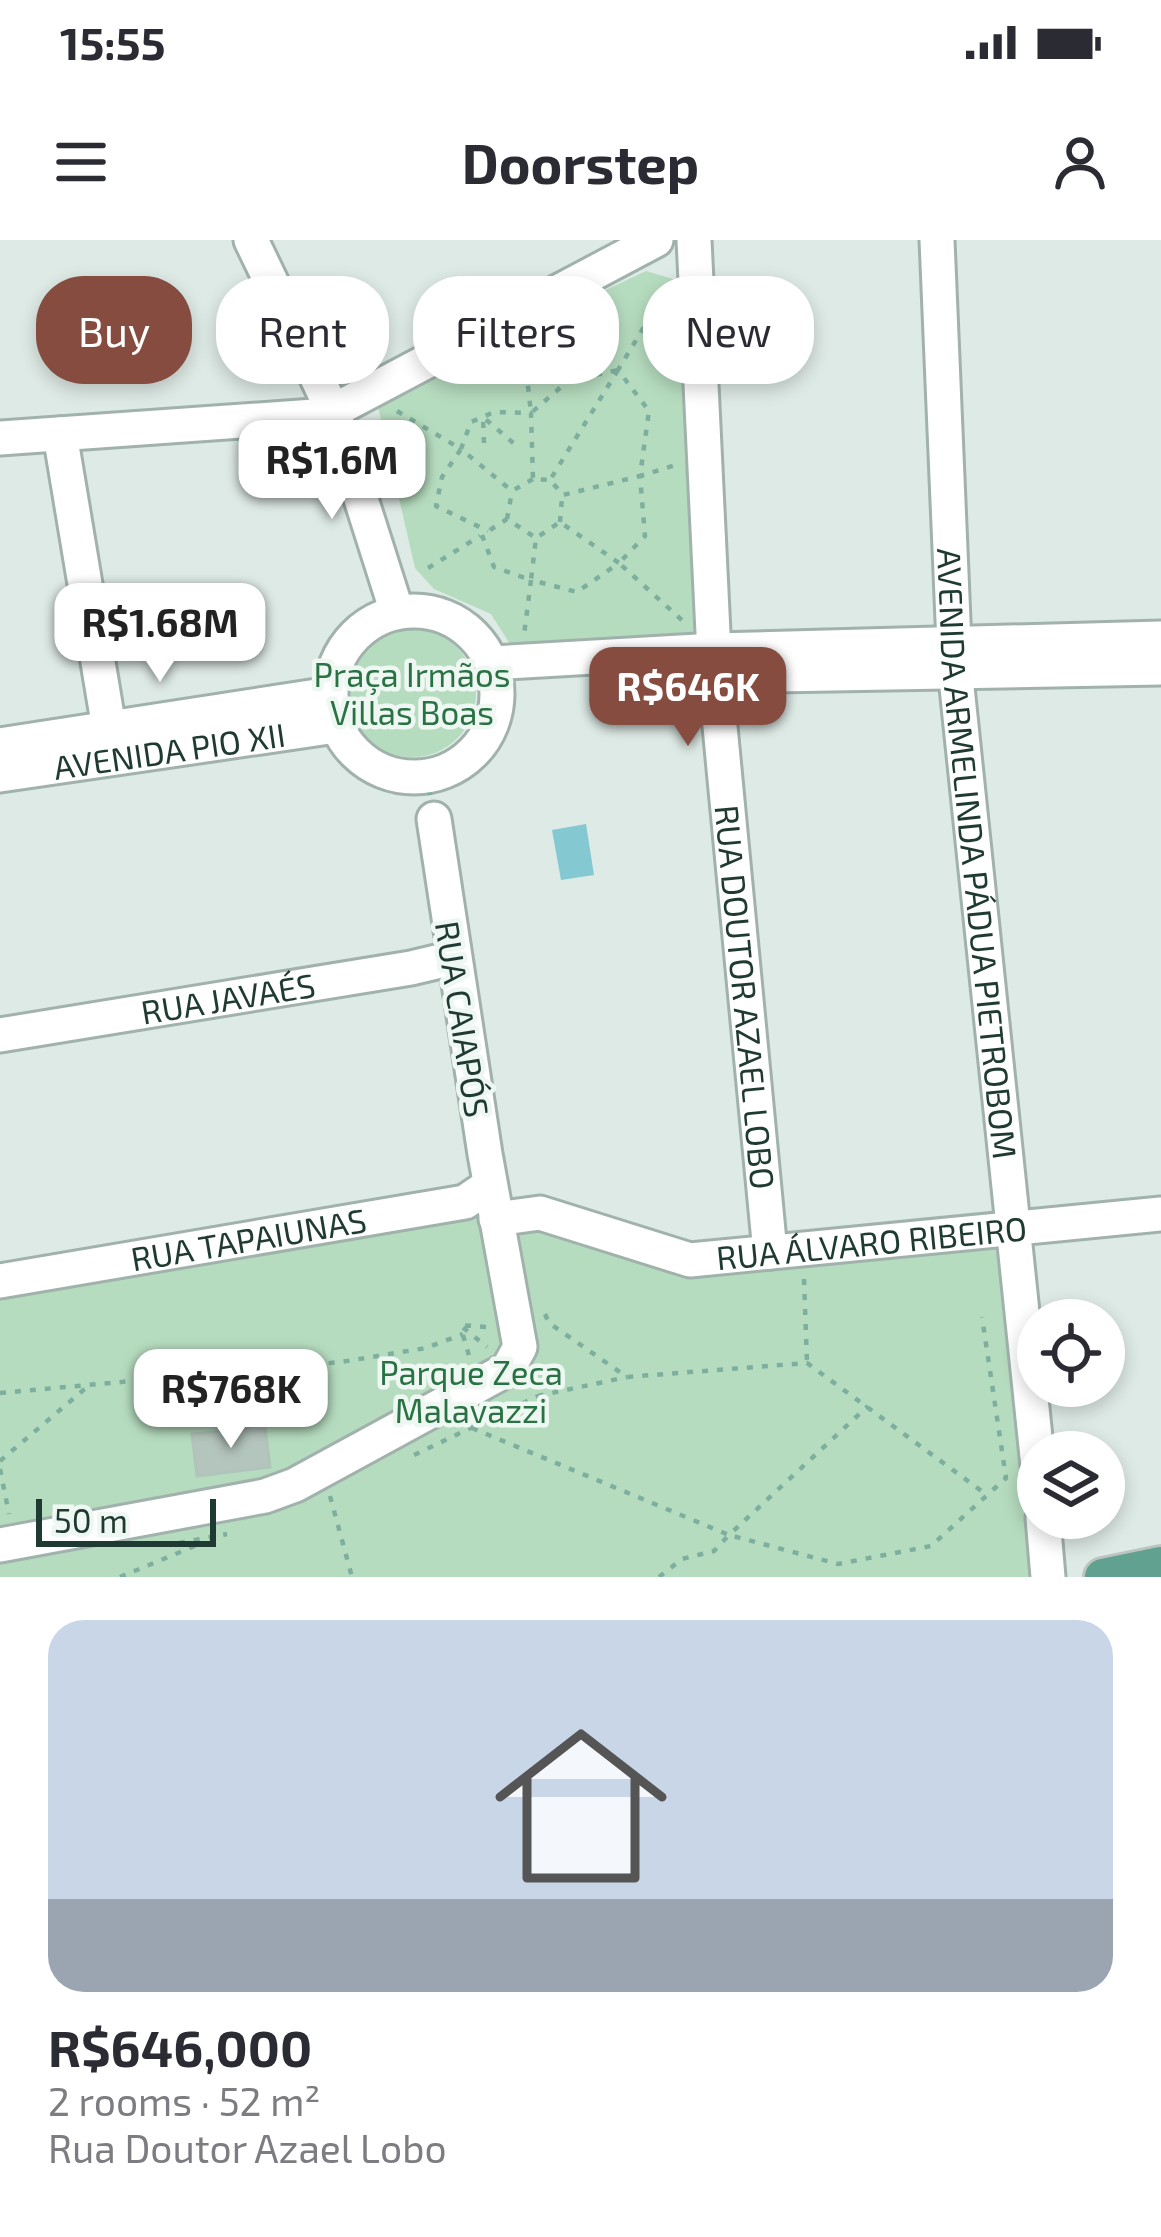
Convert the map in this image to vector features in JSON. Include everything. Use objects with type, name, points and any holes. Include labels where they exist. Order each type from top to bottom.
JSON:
[{"type":"main road","points":[[1103,1577],[1161,1565]]},
{"type":"street","points":[[250,240],[333,411],[397,612]]},
{"type":"street","points":[[0,438],[333,411],[656,240]]},
{"type":"street","name":"RUA DOUTOR AZAEL LOBO","points":[[694,240],[715,662],[787,1251]]},
{"type":"street","name":"AVENIDA ARMELINDA PÁDUA PIETROBOM","points":[[937,240],[954,657],[1035,1431]]},
{"type":"street","points":[[60,434],[112,743]]},
{"type":"street","points":[[504,666],[489,733],[462,761],[427,777],[399,776],[373,766],[351,749],[333,710],[333,672],[356,633],[397,612],[420,610],[464,626],[504,666],[954,657],[1161,638]]},
{"type":"street","points":[[954,657],[1161,668]]},
{"type":"street","name":"AVENIDA PIO XII","points":[[0,775],[112,743],[333,710]]},
{"type":"street","name":"AVENIDA PIO XII","points":[[0,745],[112,743]]},
{"type":"street","name":"RUA CAIAPÓS","points":[[434,819],[493,1202]]},
{"type":"street","name":"RUA JAVAÉS","points":[[0,1035],[452,958]]},
{"type":"street","name":"RUA TAPAIUNAS","points":[[0,1281],[465,1202],[493,1202]]},
{"type":"street","points":[[5,1533],[265,1496],[295,1485],[508,1369],[520,1346],[493,1202]]},
{"type":"street","name":"RUA ÁLVARO RIBEIRO","points":[[493,1202],[689,1260],[1161,1214]]},
{"type":"street","points":[[1044,1539],[1048,1577]]},
{"type":"path","points":[[619,368],[643,329]]},
{"type":"path","points":[[565,384],[531,413],[494,412],[472,422],[442,477],[436,506],[485,533],[494,567],[578,592],[645,536],[640,476],[649,411],[619,371]]},
{"type":"path","points":[[528,384],[532,479]]},
{"type":"path","points":[[550,480],[609,384]]},
{"type":"path","points":[[392,408],[460,448],[512,491]]},
{"type":"path","points":[[483,417],[484,442]]},
{"type":"path","points":[[483,417],[518,447]]},
{"type":"path","points":[[563,495],[705,456]]},
{"type":"path","points":[[428,568],[507,519],[512,491],[532,479],[550,480],[563,495],[560,522],[536,538],[531,580],[504,666]]},
{"type":"path","points":[[507,519],[536,538]]},
{"type":"path","points":[[560,522],[619,562],[685,622]]},
{"type":"path","points":[[787,1251],[807,1363]]},
{"type":"path","points":[[542,1303],[549,1323],[546,1341]]},
{"type":"path","points":[[472,1428],[729,1535],[838,1564],[931,1546],[1006,1478],[982,1317]]},
{"type":"path","points":[[549,1323],[627,1377]]},
{"type":"path","points":[[460,1325],[497,1328]]},
{"type":"path","points":[[460,1325],[493,1351],[472,1364],[460,1325]]},
{"type":"path","points":[[0,1393],[340,1362],[426,1348],[463,1334]]},
{"type":"path","points":[[543,1359],[538,1396],[627,1377],[807,1363],[987,1495]]},
{"type":"path","points":[[5,1533],[0,1465],[91,1384]]},
{"type":"path","points":[[659,1577],[682,1559],[714,1551],[868,1406]]},
{"type":"path","points":[[330,1495],[352,1577]]},
{"type":"path","points":[[120,1577],[213,1538]]},
{"type":"green space","points":[[646,271],[663,276],[643,276],[643,384],[694,384],[709,644],[515,652],[491,614],[434,589],[415,568],[376,398],[413,381],[619,384],[619,284]]},
{"type":"green space","name":"Praça Irmãos Villas Boas","points":[[412,629],[437,634],[457,648],[471,668],[476,693],[471,718],[457,738],[437,752],[412,757],[387,752],[367,738],[353,718],[348,693],[353,668],[367,648],[387,634]]},
{"type":"green space","name":"Parque Zeca Malavazzi","points":[[507,1197],[510,1211],[691,1259],[1016,1228],[1023,1299],[1017,1299],[1017,1407],[1033,1407],[1035,1431],[1017,1431],[1017,1539],[1042,1539],[1048,1577],[0,1577],[0,1284]]},
{"type":"water","points":[[586,824],[594,875],[561,880],[552,830]]},
{"type":"building","points":[[265,1427],[270,1467],[197,1476],[192,1434]]}]
